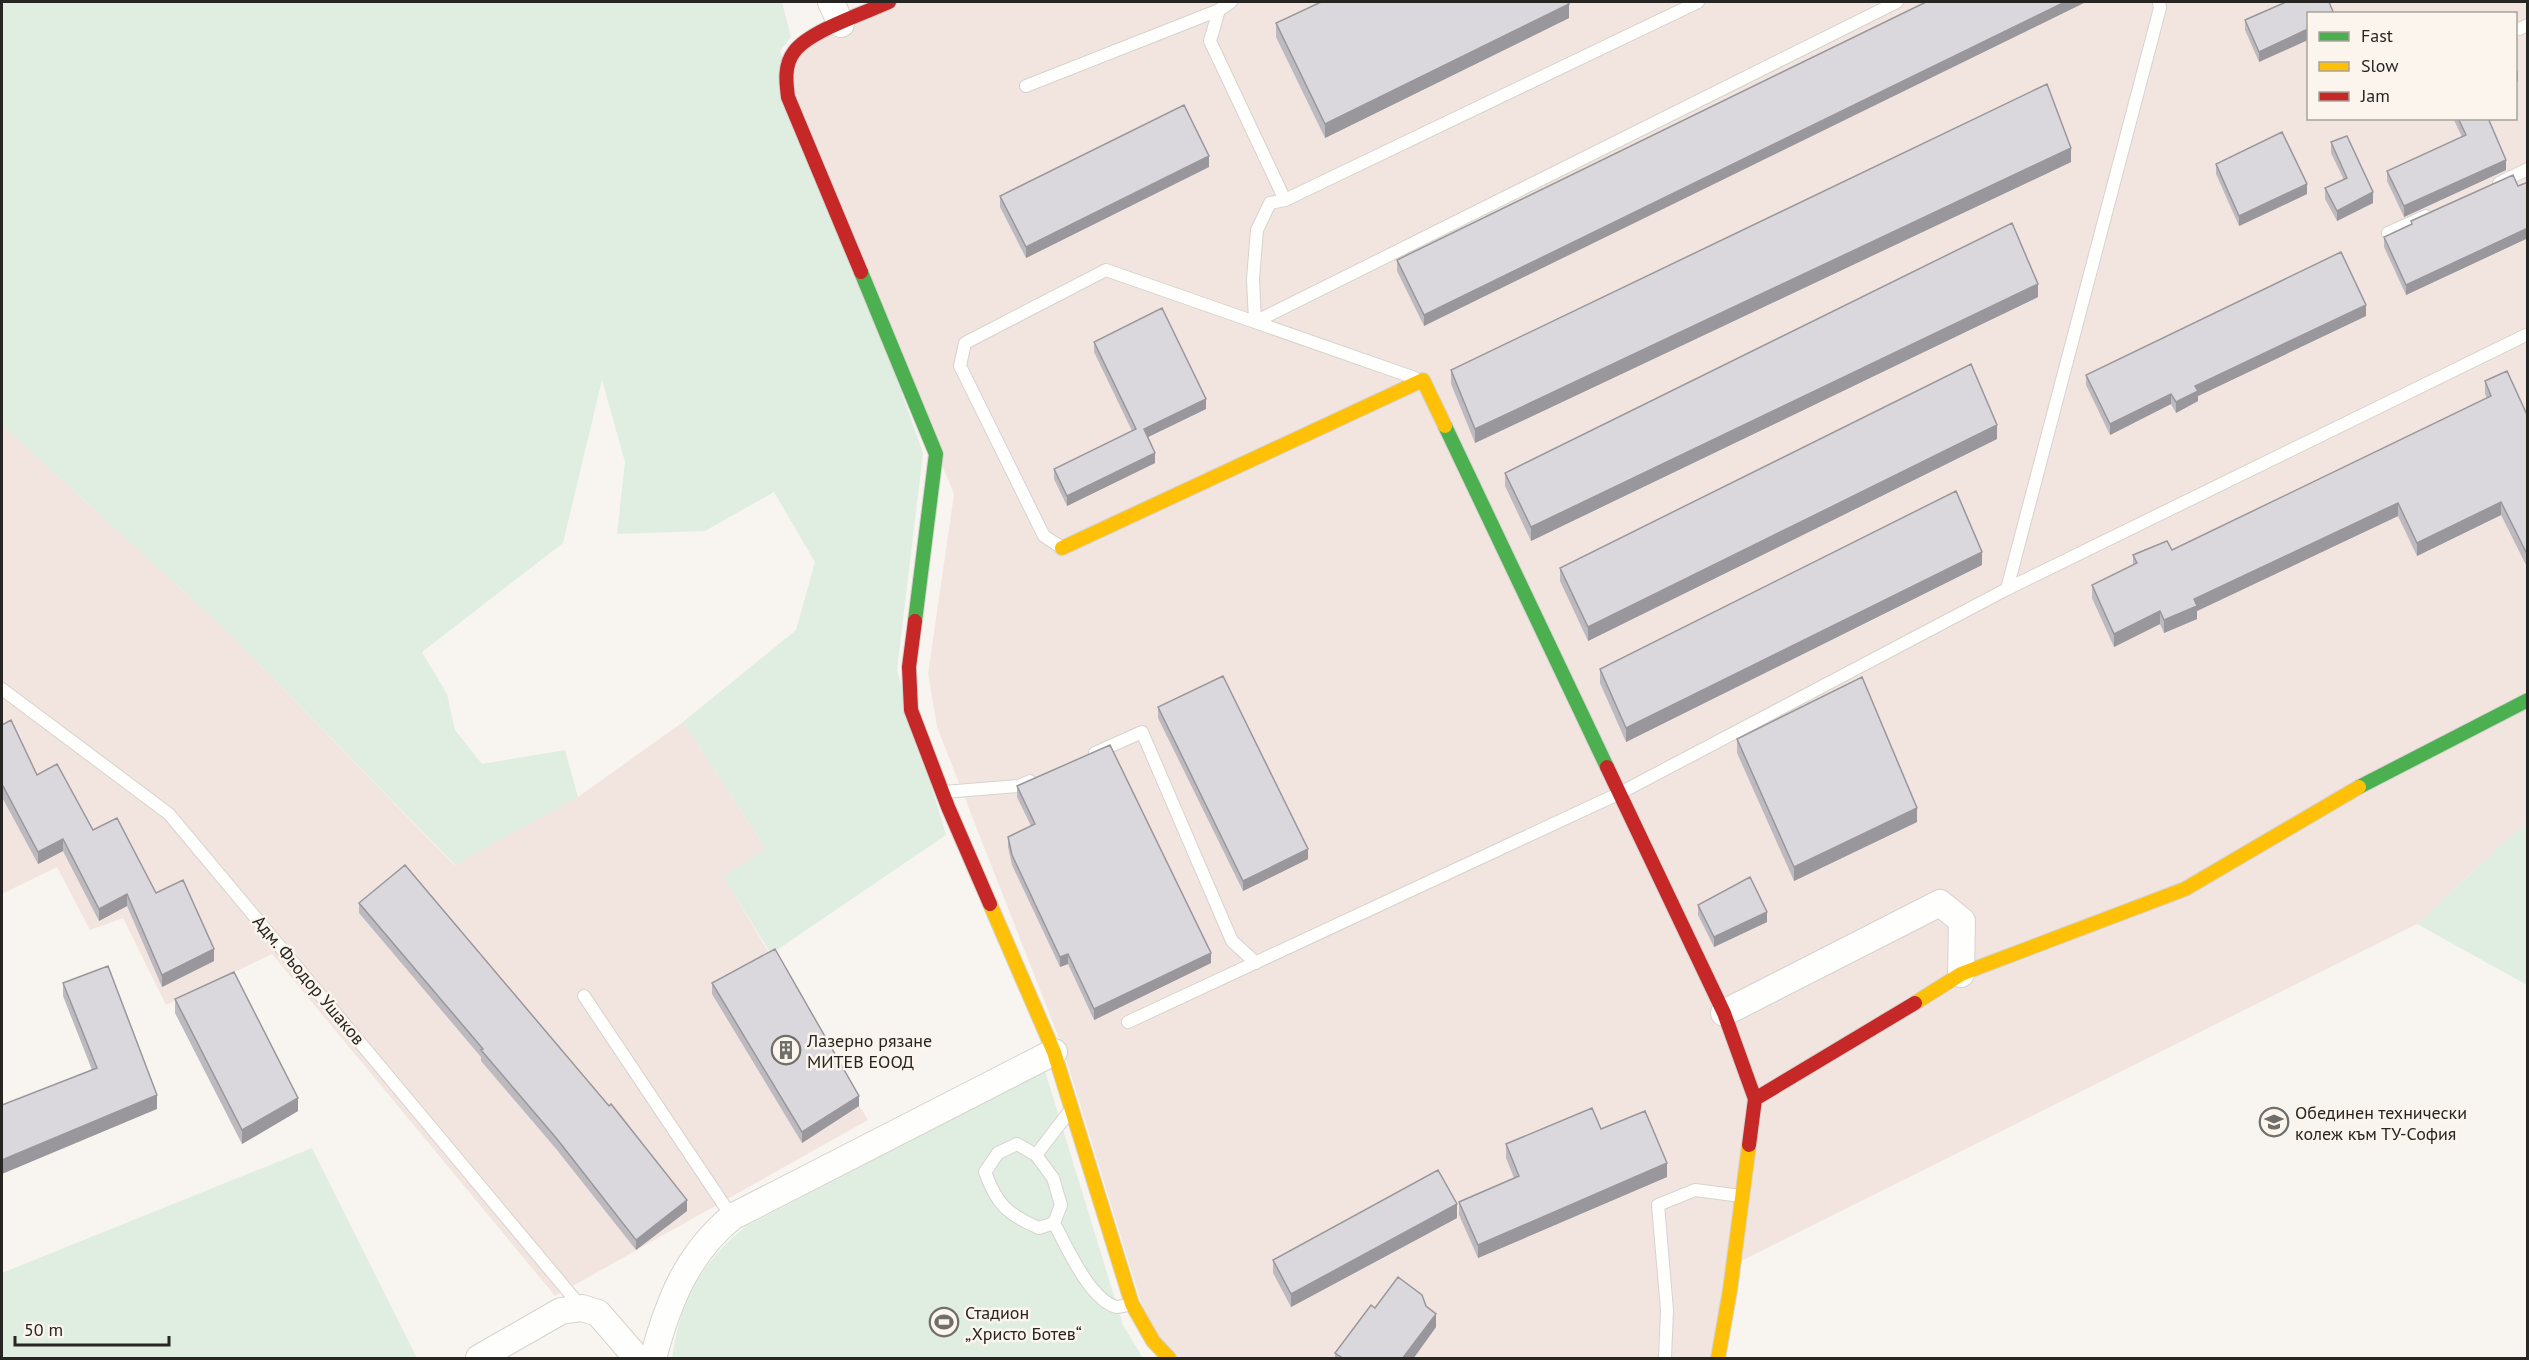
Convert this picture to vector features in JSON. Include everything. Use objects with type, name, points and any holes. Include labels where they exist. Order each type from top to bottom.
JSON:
[{"type":"street","points":[[889,2],[836,13],[816,35],[794,50],[785,72],[788,97],[936,454],[909,666],[911,710],[942,792],[1054,1052],[1132,1304],[1153,1341],[1169,1359]]},
{"type":"street","points":[[1062,548],[1423,380],[1724,1013],[1755,1099],[1718,1359]]},
{"type":"street","points":[[1755,1099],[1858,1039],[1961,974],[2185,889],[2379,775],[2528,700]]},
{"type":"street","points":[[1724,1013],[1940,903],[1962,921],[1961,974]]},
{"type":"street","points":[[653,1359],[666,1311],[682,1278],[702,1247],[732,1217],[1054,1052]]},
{"type":"street","points":[[479,1359],[561,1311],[582,1308],[598,1313],[637,1359]]},
{"type":"lane","points":[[1026,86],[1219,10],[1231,2]]},
{"type":"lane","points":[[1255,322],[1253,279],[1257,230],[1270,203],[1285,200],[1698,2]]},
{"type":"lane","points":[[1255,322],[1897,2]]},
{"type":"lane","points":[[2007,589],[2160,8],[2159,2]]},
{"type":"lane","points":[[1219,10],[1210,41],[1285,200]]},
{"type":"lane","points":[[2482,190],[2528,169]]},
{"type":"lane","points":[[2388,233],[2440,209]]},
{"type":"lane","points":[[1062,548],[1044,536],[960,366],[965,343],[1106,270],[1423,380]]},
{"type":"lane","points":[[1128,1023],[1620,793],[2007,589],[2528,334]]},
{"type":"lane","name":"Адм. Фьодор Ушаков","points":[[2,688],[169,814],[582,1308]]},
{"type":"lane","points":[[1080,759],[1142,732],[1232,941],[1256,963]]},
{"type":"lane","points":[[942,792],[1019,786],[1040,777]]},
{"type":"lane","points":[[584,996],[732,1217]]},
{"type":"lane","points":[[1036,1155],[1071,1109]]},
{"type":"lane","points":[[1054,1223],[1039,1228],[1017,1218],[994,1197],[986,1172],[998,1153],[1017,1144],[1036,1155],[1053,1178],[1060,1205],[1054,1223],[1078,1268],[1098,1296],[1118,1307],[1132,1304]]},
{"type":"lane","points":[[1665,1359],[1667,1310],[1658,1205],[1695,1190],[1742,1197]]},
{"type":"shaded area","points":[[889,2],[2527,2],[2527,821],[2417,924],[1731,1266],[1716,1358],[1169,1358],[1153,1341],[1062,1046],[937,727],[928,674],[954,494],[788,97],[794,50]]},
{"type":"shaded area","points":[[2,425],[229,633],[454,865],[578,797],[683,722],[766,849],[724,877],[868,1120],[555,1296],[272,954],[166,1005],[123,918],[90,930],[57,867],[2,894]]},
{"type":"green space","points":[[2,2],[782,2],[791,37],[780,51],[923,453],[897,670],[946,835],[771,954],[723,876],[766,849],[683,722],[796,630],[815,562],[774,492],[705,531],[617,534],[625,462],[602,380],[563,543],[422,652],[447,694],[455,730],[482,764],[565,750],[578,797],[455,865],[229,633],[2,425]]},
{"type":"green space","points":[[2527,821],[2527,985],[2417,924]]},
{"type":"green space","points":[[1045,1071],[1123,1325],[1143,1358],[672,1358],[681,1317],[695,1284],[716,1255],[746,1226]]},
{"type":"green space","points":[[312,1148],[417,1358],[2,1358],[2,1273]]},
{"type":"building","points":[[1321,2],[1567,2],[1569,4],[1325,124],[1276,23]]},
{"type":"building","points":[[1926,2],[2065,2],[1424,315],[1397,260]]},
{"type":"building","points":[[2286,2],[2329,2],[2333,12],[2307,12],[2307,29],[2259,52],[2245,20]]},
{"type":"building","points":[[2047,84],[2071,148],[1475,429],[1451,370]]},
{"type":"building","points":[[1184,105],[1209,156],[1026,247],[1000,196]]},
{"type":"building","points":[[2459,120],[2489,120],[2506,160],[2404,206],[2387,171],[2466,135]]},
{"type":"building","points":[[2282,132],[2307,184],[2239,216],[2216,164]]},
{"type":"building","points":[[2347,136],[2373,192],[2337,211],[2325,188],[2347,178],[2331,142]]},
{"type":"building","points":[[2513,175],[2518,186],[2528,182],[2528,228],[2406,285],[2384,237],[2412,224],[2411,221]]},
{"type":"building","points":[[2012,223],[2038,284],[1531,527],[1505,473]]},
{"type":"building","points":[[2341,252],[2366,305],[2195,386],[2198,391],[2176,402],[2171,394],[2110,424],[2086,375]]},
{"type":"building","points":[[1162,308],[1206,399],[1144,429],[1155,453],[1067,496],[1054,469],[1136,429],[1094,342]]},
{"type":"building","points":[[1971,364],[1997,425],[1588,627],[1560,568]]},
{"type":"building","points":[[2507,371],[2528,417],[2528,556],[2501,502],[2417,543],[2398,503],[2194,599],[2197,606],[2164,620],[2160,611],[2114,634],[2092,585],[2137,563],[2133,555],[2167,541],[2172,550],[2491,396],[2485,381]]},
{"type":"building","points":[[1956,491],[1982,552],[1626,728],[1600,669]]},
{"type":"building","points":[[1223,676],[1308,849],[1243,881],[1158,707]]},
{"type":"building","points":[[1862,677],[1917,808],[1794,867],[1737,739]]},
{"type":"building","points":[[11,720],[37,775],[57,764],[93,830],[117,818],[156,893],[183,880],[214,949],[162,975],[127,894],[99,909],[63,839],[38,852],[2,787],[2,725]]},
{"type":"building","points":[[1110,745],[1211,953],[1094,1009],[1068,954],[1060,957],[1012,855],[1008,837],[1035,824],[1017,786]]},
{"type":"building","points":[[405,865],[609,1106],[611,1104],[687,1200],[636,1240],[557,1139],[359,903]]},
{"type":"building","points":[[1750,877],[1767,912],[1714,937],[1698,905]]},
{"type":"building","name":"Лазерно рязане МИТЕВ ЕООД","points":[[775,949],[859,1096],[802,1132],[712,983]]},
{"type":"building","points":[[108,966],[157,1095],[2,1160],[2,1105],[97,1068],[63,983]]},
{"type":"building","points":[[234,972],[298,1098],[242,1130],[175,999]]},
{"type":"building","points":[[1592,1108],[1601,1129],[1645,1111],[1667,1163],[1478,1245],[1459,1202],[1519,1176],[1506,1144]]},
{"type":"building","points":[[1438,1170],[1457,1204],[1291,1294],[1273,1260]]},
{"type":"building","points":[[1398,1277],[1422,1295],[1426,1306],[1436,1314],[1402,1359],[1340,1359],[1341,1357],[1335,1353],[1371,1305],[1375,1308]]},
{"type":"traffic: fast","points":[[861,272],[936,454],[915,621]]},
{"type":"traffic: fast","points":[[1445,426],[1607,767]]},
{"type":"traffic: fast","points":[[2359,787],[2528,700]]},
{"type":"traffic: slow","points":[[1062,548],[1423,380],[1445,426]]},
{"type":"traffic: slow","points":[[1915,1003],[1961,974],[2185,889],[2359,787]]},
{"type":"traffic: slow","points":[[990,904],[1054,1052],[1132,1304],[1153,1341],[1169,1358]]},
{"type":"traffic: slow","points":[[1718,1358],[1730,1290],[1749,1145]]},
{"type":"traffic: jam","points":[[861,272],[788,97],[786,74],[791,57],[801,44],[838,23],[889,2]]},
{"type":"traffic: jam","points":[[915,621],[909,667],[911,710],[948,807],[990,904]]},
{"type":"traffic: jam","points":[[1607,767],[1724,1013],[1755,1099],[1749,1145]]},
{"type":"traffic: jam","points":[[1755,1099],[1915,1003]]},
{"type":"place","name":"Лазерно рязане МИТЕВ ЕООД","points":[[786,1050]]},
{"type":"place","name":"Обединен технически колеж към ТУ-София","points":[[2274,1122]]},
{"type":"place","name":"Стадион „Христо Ботев“","points":[[944,1322]]}]
